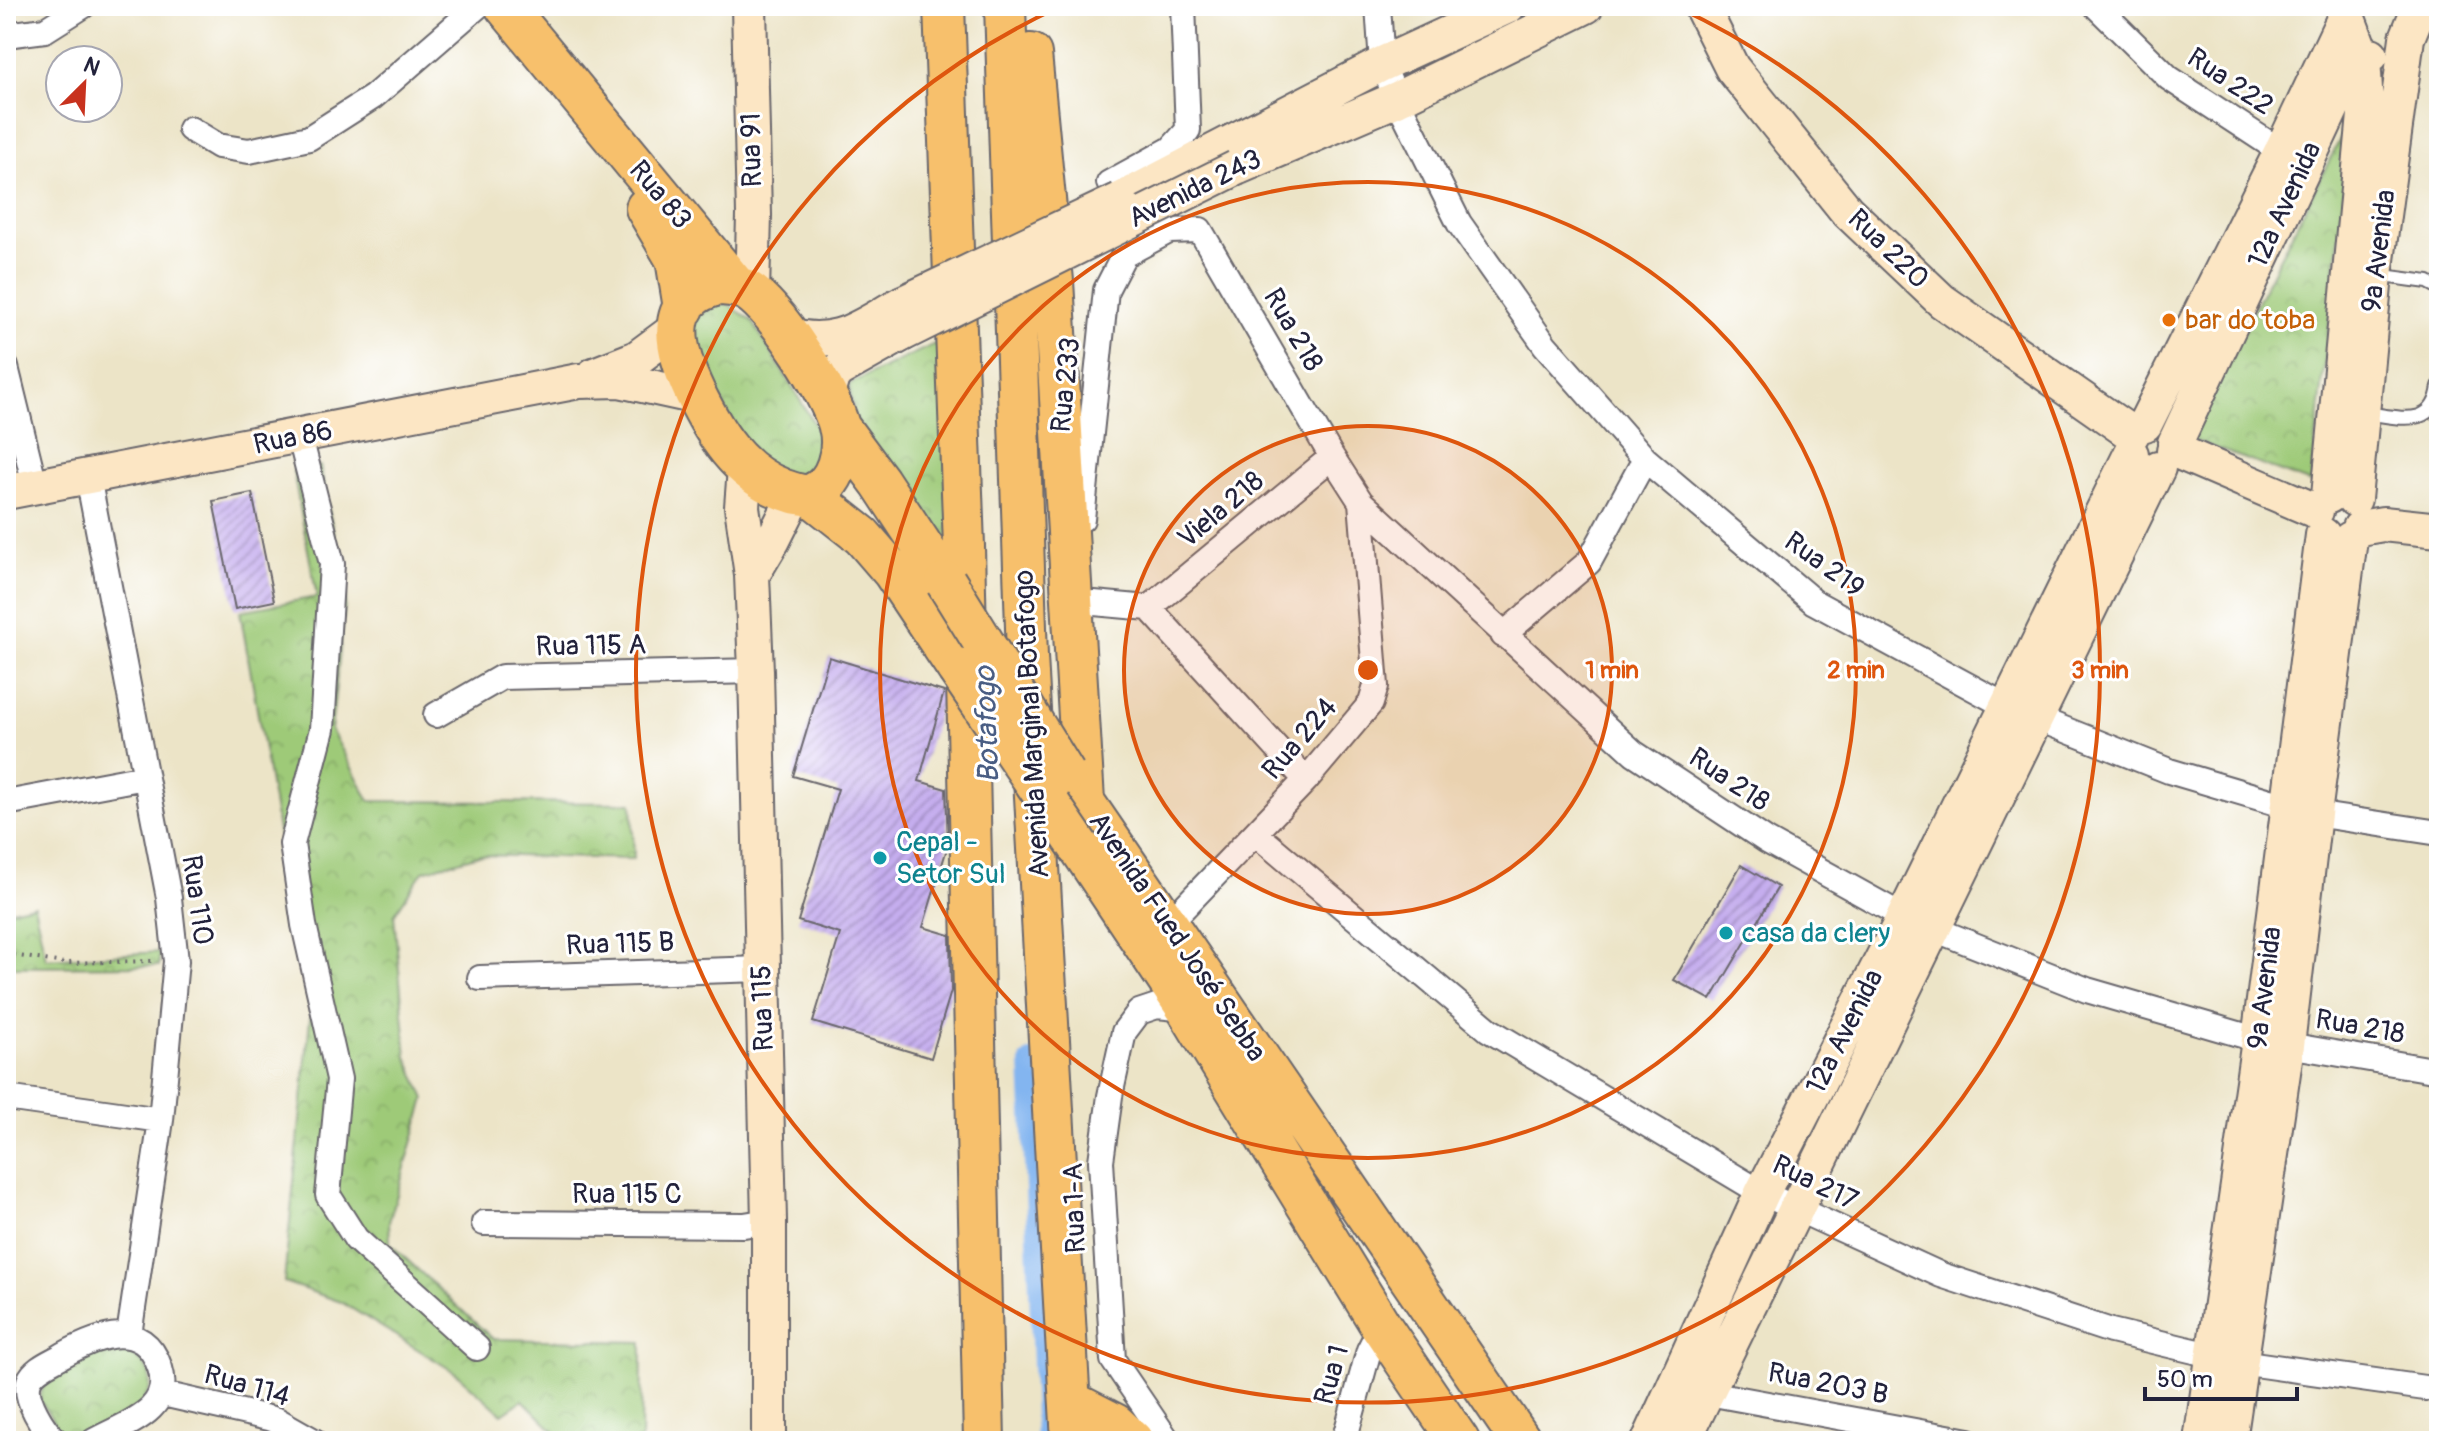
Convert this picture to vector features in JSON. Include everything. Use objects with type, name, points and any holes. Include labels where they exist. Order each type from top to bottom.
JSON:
[{"type":"main road","name":"Rua 83","points":[[505,6],[585,105],[744,290],[769,308],[788,335]]},
{"type":"main road","points":[[944,6],[964,546],[984,1441]]},
{"type":"main road","name":"Avenida Marginal Botafogo","points":[[1005,6],[1027,657],[1072,1441]]},
{"type":"main road","points":[[1026,6],[1053,281],[1073,608],[1075,788]]},
{"type":"main road","name":"Rua 83","points":[[585,105],[676,259],[680,318],[677,346],[684,369],[726,447],[745,468]]},
{"type":"main road","points":[[680,318],[701,291],[719,285],[744,290]]},
{"type":"main road","name":"Avenida Fued José Sebba","points":[[788,335],[833,413],[946,582],[1075,788],[1521,1441]]},
{"type":"main road","points":[[803,494],[830,480],[837,466],[833,413]]},
{"type":"main road","name":"Avenida Fued José Sebba","points":[[745,468],[771,484],[803,494],[862,536],[893,572],[1187,1009],[1381,1326],[1459,1441]]},
{"type":"main road","points":[[1084,854],[1144,918],[1157,928],[1168,924]]},
{"type":"main road","points":[[1070,1401],[1115,1424],[1133,1441]]},
{"type":"street","points":[[6,35],[45,30],[83,6]]},
{"type":"street","points":[[190,129],[218,146],[249,151],[309,138],[373,97],[478,6]]},
{"type":"street","name":"Rua 91","points":[[744,290],[754,215],[749,6]]},
{"type":"street","points":[[1115,191],[1171,149],[1188,130],[1183,6]]},
{"type":"street","name":"Rua 219","points":[[1378,6],[1382,64],[1397,99],[1459,223],[1545,345],[1645,459],[1814,602],[2020,712],[2169,771],[2300,810],[2439,833]]},
{"type":"street","name":"Avenida 243","points":[[833,413],[832,377],[902,319],[1115,191],[1508,6]]},
{"type":"street","name":"Avenida 243","points":[[788,335],[826,340],[902,319],[1397,99],[1586,6]]},
{"type":"street","name":"Rua 220","points":[[1701,6],[1732,68],[1846,210],[1942,301],[2152,446],[2347,518],[2439,530]]},
{"type":"street","name":"Rua 222","points":[[2096,6],[2169,78],[2292,158]]},
{"type":"street","name":"9ª Avenida","points":[[2201,1441],[2226,1359],[2273,1043],[2300,810],[2347,518],[2407,38],[2420,6]]},
{"type":"street","name":"12ª Avenida","points":[[1649,1441],[1694,1386],[1795,1209],[1918,923],[2292,158],[2348,10]]},
{"type":"street","name":"9ª Avenida","points":[[2347,518],[2366,104],[2363,58],[2348,10]]},
{"type":"street","points":[[2363,58],[2407,38]]},
{"type":"street","name":"12ª Avenida","points":[[2292,158],[2363,58]]},
{"type":"street","name":"Rua 233","points":[[1073,608],[1106,290],[1124,255],[1169,231],[1200,230]]},
{"type":"street","name":"Rua 218","points":[[1200,230],[1361,502],[1634,753],[1767,841],[1918,923],[2087,990],[2273,1043],[2439,1071]]},
{"type":"street","name":"Rua 86","points":[[579,381],[637,358],[680,318]]},
{"type":"street","points":[[6,367],[20,489]]},
{"type":"street","name":"Rua 86","points":[[20,489],[579,381],[619,380],[697,397]]},
{"type":"street","points":[[300,437],[332,564],[322,729],[292,844],[304,925],[339,1079],[328,1195],[356,1239],[477,1348]]},
{"type":"street","name":"Viela 218","points":[[1149,608],[1332,457]]},
{"type":"street","points":[[1503,635],[1589,562],[1645,459]]},
{"type":"street","name":"Rua 115","points":[[745,468],[742,507],[752,575],[756,671],[769,1221],[769,1441]]},
{"type":"street","name":"Rua 110","points":[[88,477],[169,898],[176,961],[161,1120],[129,1335]]},
{"type":"street","points":[[752,575],[803,494]]},
{"type":"street","name":"Rua 224","points":[[1168,924],[1306,780],[1371,703],[1376,686],[1361,502]]},
{"type":"street","points":[[1073,608],[1094,603],[1149,608],[1306,780]]},
{"type":"street","name":"Rua 115 A","points":[[436,715],[502,677],[756,671]]},
{"type":"street","points":[[6,803],[145,777]]},
{"type":"street","name":"Rua 217","points":[[1256,834],[1489,1030],[1762,1193],[1795,1209],[1941,1275],[2111,1331],[2226,1359],[2439,1390]]},
{"type":"street","name":"12ª Avenida","points":[[1683,1441],[1694,1386],[1762,1193],[1918,923]]},
{"type":"street","name":"Rua 115 B","points":[[480,978],[762,969]]},
{"type":"street","name":"Rua 1-A","points":[[1168,1441],[1113,1360],[1101,1161],[1110,1096],[1124,1032],[1139,1012],[1157,1006],[1187,1009]]},
{"type":"street","points":[[6,1098],[161,1120]]},
{"type":"street","name":"Rua 115 C","points":[[484,1223],[744,1225],[769,1221]]},
{"type":"street","name":"Rua 1","points":[[1344,1441],[1369,1350],[1381,1326]]},
{"type":"street","points":[[56,1441],[18,1380],[83,1344],[111,1334],[129,1335],[142,1343],[157,1360],[164,1380],[163,1394],[152,1408],[94,1441]]},
{"type":"street","name":"9ª Avenida","points":[[2226,1359],[2229,1441]]},
{"type":"street","name":"Rua 203 B","points":[[1694,1386],[1969,1441]]},
{"type":"street","name":"Rua 114","points":[[163,1394],[277,1420],[314,1441]]},
{"type":"street","points":[[964,1441],[982,1402]]},
{"type":"lane","points":[[2375,275],[2428,282],[2439,288]]},
{"type":"lane","points":[[2361,413],[2422,417],[2431,411],[2439,386]]},
{"type":"path","points":[[6,954],[64,963],[176,961]]},
{"type":"green space","points":[[2353,114],[2311,483],[2188,438]]},
{"type":"green space","points":[[728,304],[752,321],[826,443],[825,468],[801,483],[748,453],[687,335],[694,316],[714,306]]},
{"type":"green space","points":[[956,334],[960,571],[854,416],[849,384]]},
{"type":"green space","points":[[320,466],[346,595],[331,730],[370,801],[632,803],[634,859],[479,855],[423,871],[394,915],[407,1057],[425,1099],[389,1222],[390,1244],[493,1339],[642,1342],[641,1441],[560,1441],[562,1439],[523,1400],[502,1414],[456,1373],[341,1302],[284,1282],[313,988],[283,859],[240,611],[317,597],[293,471]]},
{"type":"green space","points":[[34,905],[46,959],[159,952],[159,966],[6,967],[6,911]]},
{"type":"green space","points":[[117,1348],[129,1352],[144,1364],[149,1373],[150,1388],[141,1408],[87,1436],[59,1430],[40,1400],[43,1387],[77,1363]]},
{"type":"building","points":[[252,493],[274,601],[235,609],[213,501]]},
{"type":"building","name":"Cepal - Setor Sul","points":[[829,657],[944,692],[919,781],[946,789],[948,845],[923,927],[950,935],[951,991],[931,1058],[813,1022],[840,934],[798,921],[838,789],[793,776]]},
{"type":"building","name":"casa da clery","points":[[1741,865],[1778,887],[1711,1000],[1674,980]]},
{"type":"waterway","name":"Botafogo","points":[[1031,1062],[1046,1441]]},
{"type":"place","name":"bar do toba","points":[[2169,320]]},
{"type":"place","name":"Cepal - Setor Sul","points":[[880,858]]},
{"type":"place","name":"casa da clery","points":[[1726,933]]}]
